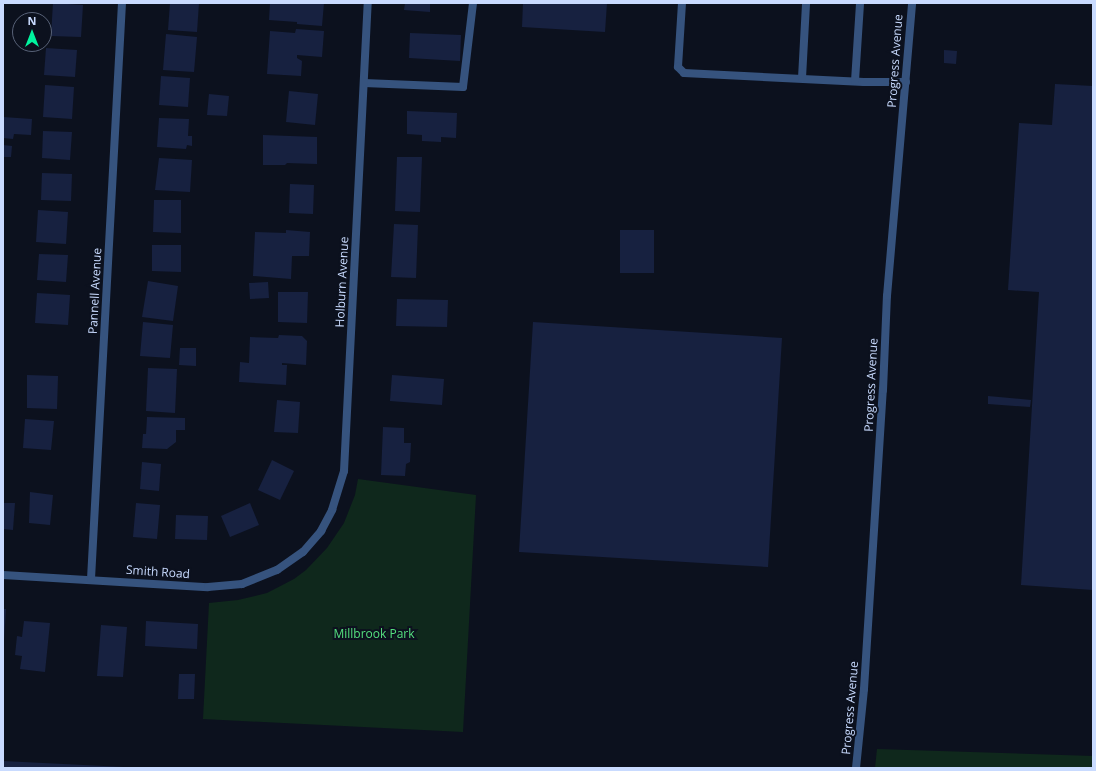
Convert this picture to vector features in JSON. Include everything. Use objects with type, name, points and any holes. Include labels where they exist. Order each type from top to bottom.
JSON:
[{"type":"street","name":"Pannell Avenue","points":[[91,579],[122,3]]},
{"type":"street","name":"Holburn Avenue","points":[[303,552],[321,531],[332,510],[344,471],[368,3]]},
{"type":"street","points":[[364,83],[463,87],[473,3]]},
{"type":"street","points":[[682,3],[678,67],[684,73],[906,82]]},
{"type":"street","points":[[802,78],[806,3]]},
{"type":"street","points":[[855,81],[860,3]]},
{"type":"street","name":"Progress Avenue","points":[[856,768],[864,689],[880,438],[887,296],[912,3]]},
{"type":"street","name":"Smith Road","points":[[3,575],[208,587],[242,584],[277,570],[303,552]]},
{"type":"green space","name":"Millbrook Park","points":[[358,479],[476,495],[463,732],[203,719],[209,603],[238,600],[267,593],[294,579],[306,570],[327,548],[344,523],[355,495]]},
{"type":"green space","points":[[877,749],[1093,756],[1093,768],[875,768]]},
{"type":"building","points":[[53,3],[83,5],[81,37],[52,36]]},
{"type":"building","points":[[170,3],[199,3],[197,32],[168,30]]},
{"type":"building","points":[[270,3],[324,3],[322,26],[269,20]]},
{"type":"building","points":[[405,3],[430,3],[430,12],[404,10]]},
{"type":"building","points":[[523,3],[607,3],[605,32],[522,27]]},
{"type":"building","points":[[296,29],[324,31],[322,57],[297,55],[297,58],[302,61],[301,76],[267,74],[270,31],[295,33]]},
{"type":"building","points":[[410,33],[461,35],[460,61],[409,58]]},
{"type":"building","points":[[166,34],[197,37],[194,72],[163,70]]},
{"type":"building","points":[[52,48],[77,50],[75,77],[44,75],[46,52],[52,52]]},
{"type":"building","points":[[944,50],[957,51],[956,64],[944,63]]},
{"type":"building","points":[[161,76],[190,78],[188,107],[159,105]]},
{"type":"building","points":[[1055,84],[1093,86],[1093,590],[1021,585],[1039,292],[1008,290],[1019,123],[1052,125]]},
{"type":"building","points":[[45,85],[74,87],[72,119],[43,117]]},
{"type":"building","points":[[289,91],[318,94],[315,125],[286,122]]},
{"type":"building","points":[[209,94],[229,96],[227,116],[207,115]]},
{"type":"building","points":[[407,111],[457,113],[456,138],[441,137],[441,142],[422,141],[422,135],[407,134]]},
{"type":"building","points":[[3,117],[32,119],[31,135],[14,134],[13,139],[3,138]]},
{"type":"building","points":[[159,118],[189,119],[188,136],[192,136],[192,146],[187,145],[186,149],[157,147]]},
{"type":"building","points":[[43,131],[72,132],[70,160],[42,158]]},
{"type":"building","points":[[263,135],[317,137],[317,164],[287,163],[285,165],[263,165]]},
{"type":"building","points":[[3,145],[12,146],[11,157],[3,157]]},
{"type":"building","points":[[397,157],[422,157],[420,212],[395,211]]},
{"type":"building","points":[[159,158],[192,160],[190,192],[155,190]]},
{"type":"building","points":[[42,173],[72,174],[71,201],[41,200]]},
{"type":"building","points":[[290,184],[314,185],[313,214],[289,213]]},
{"type":"building","points":[[154,200],[181,200],[181,233],[153,232]]},
{"type":"building","points":[[38,210],[68,212],[66,244],[36,242]]},
{"type":"building","points":[[394,224],[418,225],[416,278],[391,277]]},
{"type":"building","points":[[286,230],[310,232],[309,256],[292,256],[291,279],[253,276],[255,232],[286,233]]},
{"type":"building","points":[[620,230],[654,230],[654,273],[620,273]]},
{"type":"building","points":[[152,245],[181,245],[181,272],[152,271]]},
{"type":"building","points":[[39,254],[68,255],[66,282],[37,280]]},
{"type":"building","points":[[148,281],[178,286],[173,321],[142,317]]},
{"type":"building","points":[[268,282],[269,298],[250,299],[249,283]]},
{"type":"building","points":[[278,292],[308,292],[307,323],[278,322]]},
{"type":"building","points":[[37,293],[70,295],[68,325],[35,323]]},
{"type":"building","points":[[397,299],[448,300],[447,327],[396,326]]},
{"type":"building","points":[[143,322],[173,325],[170,358],[140,356]]},
{"type":"building","points":[[533,322],[782,338],[768,567],[519,552]]},
{"type":"building","points":[[279,335],[302,336],[307,341],[306,365],[282,363],[282,365],[287,365],[286,385],[239,382],[240,362],[249,363],[250,337],[278,338]]},
{"type":"building","points":[[180,348],[196,348],[196,366],[179,365]]},
{"type":"building","points":[[148,368],[177,369],[175,413],[146,411]]},
{"type":"building","points":[[27,375],[58,376],[57,409],[27,408]]},
{"type":"building","points":[[392,375],[444,379],[442,405],[390,401]]},
{"type":"building","points":[[988,396],[1031,400],[1030,407],[988,404]]},
{"type":"building","points":[[277,400],[300,402],[298,433],[274,432]]},
{"type":"building","points":[[147,417],[185,418],[185,430],[176,430],[176,442],[167,449],[142,448],[143,434],[146,434]]},
{"type":"building","points":[[25,419],[54,421],[51,450],[23,448]]},
{"type":"building","points":[[383,427],[404,428],[404,443],[411,443],[410,462],[406,464],[405,476],[381,475]]},
{"type":"building","points":[[272,460],[294,471],[280,500],[258,490]]},
{"type":"building","points":[[142,462],[161,464],[159,491],[140,489]]},
{"type":"building","points":[[30,492],[53,495],[50,525],[29,523]]},
{"type":"building","points":[[3,503],[15,503],[13,530],[3,529]]},
{"type":"building","points":[[136,503],[160,505],[157,539],[133,537]]},
{"type":"building","points":[[250,503],[259,525],[230,537],[221,516]]},
{"type":"building","points":[[176,515],[208,516],[207,540],[175,539]]},
{"type":"building","points":[[3,609],[6,609],[4,640],[3,640]]},
{"type":"building","points":[[24,621],[50,623],[45,672],[20,669],[22,656],[15,655],[17,636],[22,637]]},
{"type":"building","points":[[146,621],[198,624],[197,649],[145,646]]},
{"type":"building","points":[[101,625],[127,627],[123,677],[97,676]]},
{"type":"building","points":[[179,674],[195,674],[194,699],[178,699]]},
{"type":"building","points":[[3,761],[124,767],[124,768],[3,768]]}]
